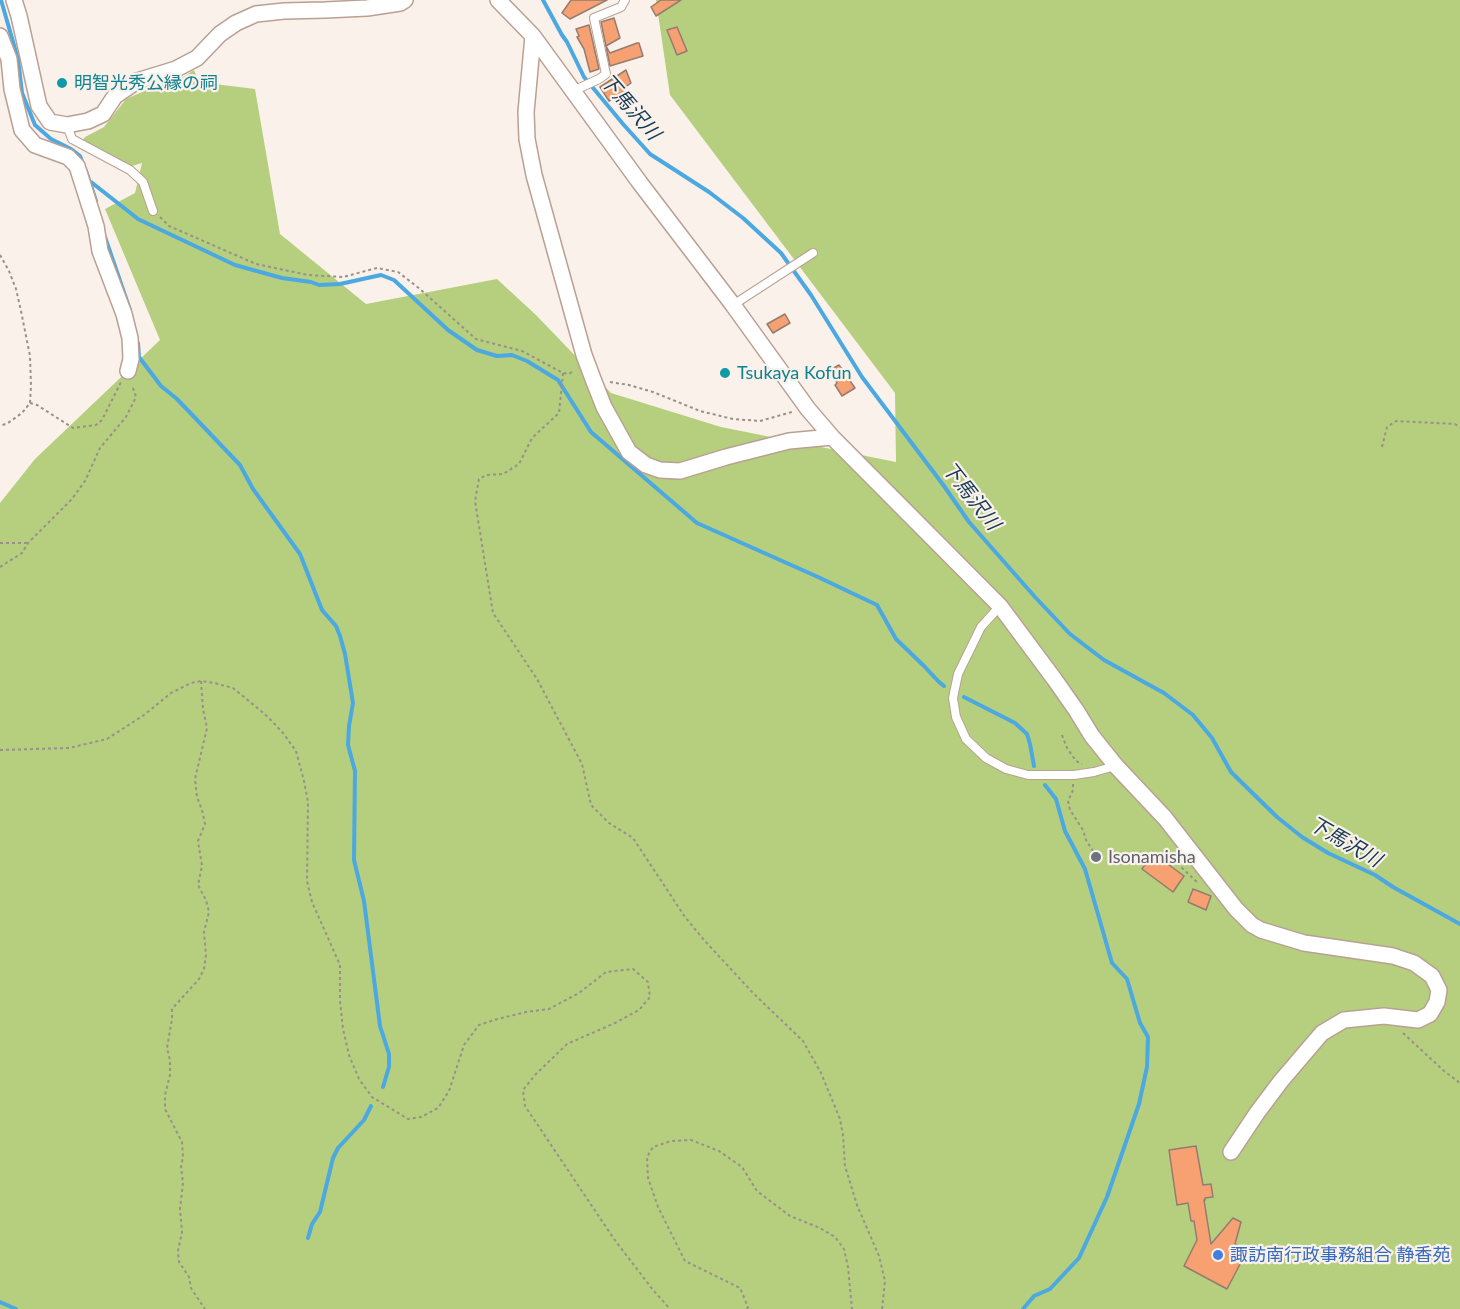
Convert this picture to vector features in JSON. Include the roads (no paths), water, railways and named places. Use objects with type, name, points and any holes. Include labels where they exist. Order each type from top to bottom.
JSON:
[{"type":"street","points":[[14,0],[20,16],[43,133],[77,166],[96,226],[100,251],[124,314],[130,338],[128,371]]},
{"type":"street","points":[[0,36],[9,59],[12,89],[22,130],[43,133],[68,125],[88,122],[103,114],[115,96],[137,81],[176,69],[196,58],[236,22],[256,14],[367,8],[400,3],[405,0]]},
{"type":"street","points":[[498,0],[577,89],[640,183],[733,305],[808,409],[832,437],[1000,606],[1055,680],[1092,736],[1116,766],[1165,818],[1236,909],[1252,925],[1261,930],[1304,943],[1393,956],[1414,963],[1432,976],[1439,990],[1437,1002],[1430,1014],[1418,1020],[1384,1016],[1344,1020],[1322,1033],[1269,1097],[1231,1152]]},
{"type":"street","points":[[532,36],[526,140],[534,175],[593,379],[604,407],[629,452],[646,465],[660,470],[680,471],[789,441],[832,437]]},
{"type":"lane","points":[[577,89],[606,74],[594,18],[621,7],[624,0]]},
{"type":"lane","points":[[68,125],[72,139],[130,170],[143,182],[153,211]]},
{"type":"lane","points":[[733,305],[813,253]]},
{"type":"lane","points":[[1000,606],[981,627],[958,674],[953,698],[956,717],[966,738],[986,758],[1006,769],[1028,775],[1074,775],[1116,766]]},
{"type":"waterway","points":[[1,0],[18,59],[22,93],[35,125],[51,139],[80,156],[83,164]]},
{"type":"waterway","name":"下馬沢川","points":[[543,0],[584,77],[650,154],[709,192],[743,218],[781,253],[811,295],[862,377],[969,522],[1070,634],[1104,660],[1164,693],[1193,715],[1212,738],[1231,772],[1277,817],[1302,837],[1328,853],[1375,875],[1460,924]]},
{"type":"waterway","points":[[86,171],[96,201]]},
{"type":"waterway","points":[[91,182],[138,219],[235,265],[319,285],[340,284],[381,275],[394,280],[448,330],[477,350],[497,356],[512,355],[527,361],[558,380],[591,432],[697,523],[877,605],[896,639],[944,686]]},
{"type":"waterway","points":[[105,237],[130,310]]},
{"type":"waterway","points":[[138,343],[139,357],[161,386],[177,399],[240,465],[253,489],[300,554],[322,610],[336,626],[340,636],[353,703],[348,745],[355,771],[354,860],[364,901],[380,1026],[389,1054],[389,1067],[383,1087]]},
{"type":"waterway","points":[[964,697],[1015,723],[1027,734],[1034,766]]},
{"type":"waterway","points":[[1023,1309],[1034,1296],[1050,1289],[1079,1258],[1107,1197],[1139,1104],[1147,1067],[1148,1037],[1140,1023],[1127,979],[1112,963],[1085,869],[1065,831],[1056,799],[1045,785]]},
{"type":"waterway","points":[[308,1238],[312,1224],[320,1212],[333,1158],[338,1148],[364,1120],[371,1106]]},
{"type":"waterway","points":[[0,1302],[16,1309]]},
{"type":"place","name":"明智光秀公縁の祠","points":[[62,83]]},
{"type":"place","name":"Tsukaya Kofun","points":[[725,373]]},
{"type":"place","name":"Isonamisha","points":[[1096,857]]},
{"type":"place","name":"諏訪南行政事務組合 静香苑","points":[[1218,1255]]}]
